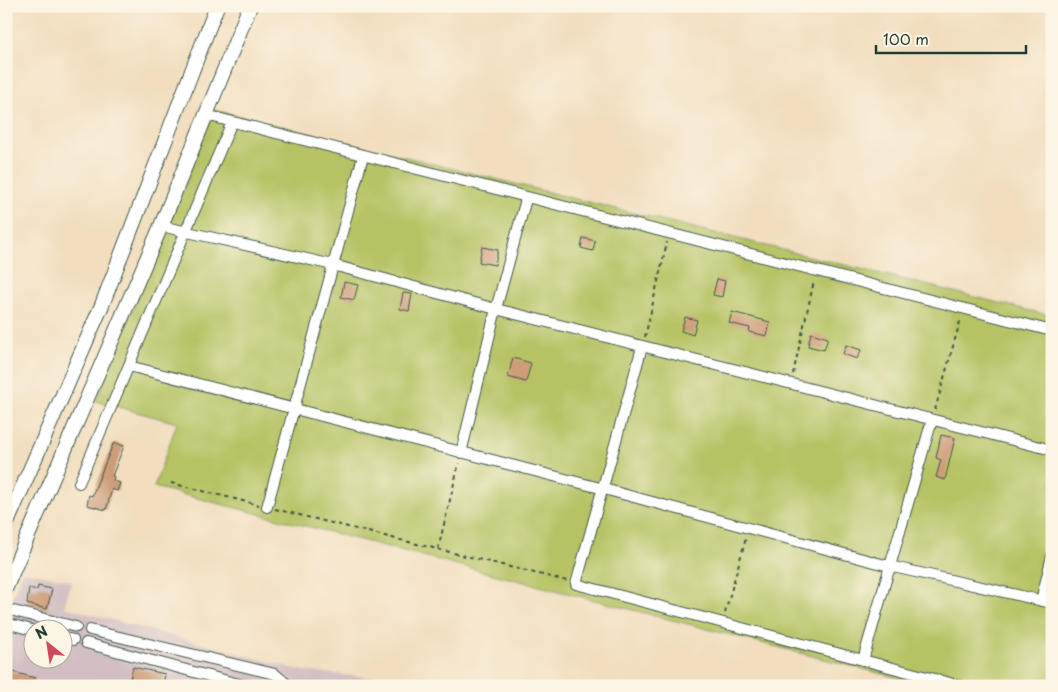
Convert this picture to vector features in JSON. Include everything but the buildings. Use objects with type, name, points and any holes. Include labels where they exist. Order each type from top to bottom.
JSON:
[{"type":"highway","points":[[6,525],[102,305],[217,6]]},
{"type":"highway","points":[[6,587],[161,226],[250,6]]},
{"type":"street","points":[[206,115],[526,199],[1052,331]]},
{"type":"street","points":[[79,483],[232,122]]},
{"type":"street","points":[[267,507],[363,156]]},
{"type":"street","points":[[461,453],[496,309],[526,199]]},
{"type":"street","points":[[161,226],[333,265],[642,347],[1052,450]]},
{"type":"street","points":[[642,347],[576,584],[961,686]]},
{"type":"street","points":[[129,366],[604,489],[889,566],[1052,603]]},
{"type":"street","points":[[863,660],[932,420]]},
{"type":"street","points":[[1041,601],[1052,556]]},
{"type":"street","points":[[6,609],[76,627]]},
{"type":"street","points":[[6,623],[22,627]]},
{"type":"street","points":[[90,630],[275,674],[289,686]]},
{"type":"street","points":[[86,643],[246,686]]},
{"type":"path","points":[[642,347],[669,234]]},
{"type":"path","points":[[791,384],[816,271]]},
{"type":"path","points":[[932,420],[963,308]]},
{"type":"path","points":[[438,549],[461,453]]},
{"type":"path","points":[[171,483],[576,584]]},
{"type":"path","points":[[723,623],[749,528]]},
{"type":"shaded area","points":[[23,571],[72,581],[64,607],[304,671],[427,683],[440,686],[6,686],[6,615]]},
{"type":"green space","points":[[214,110],[1052,316],[1052,686],[929,686],[154,487],[177,423],[96,401]]}]
